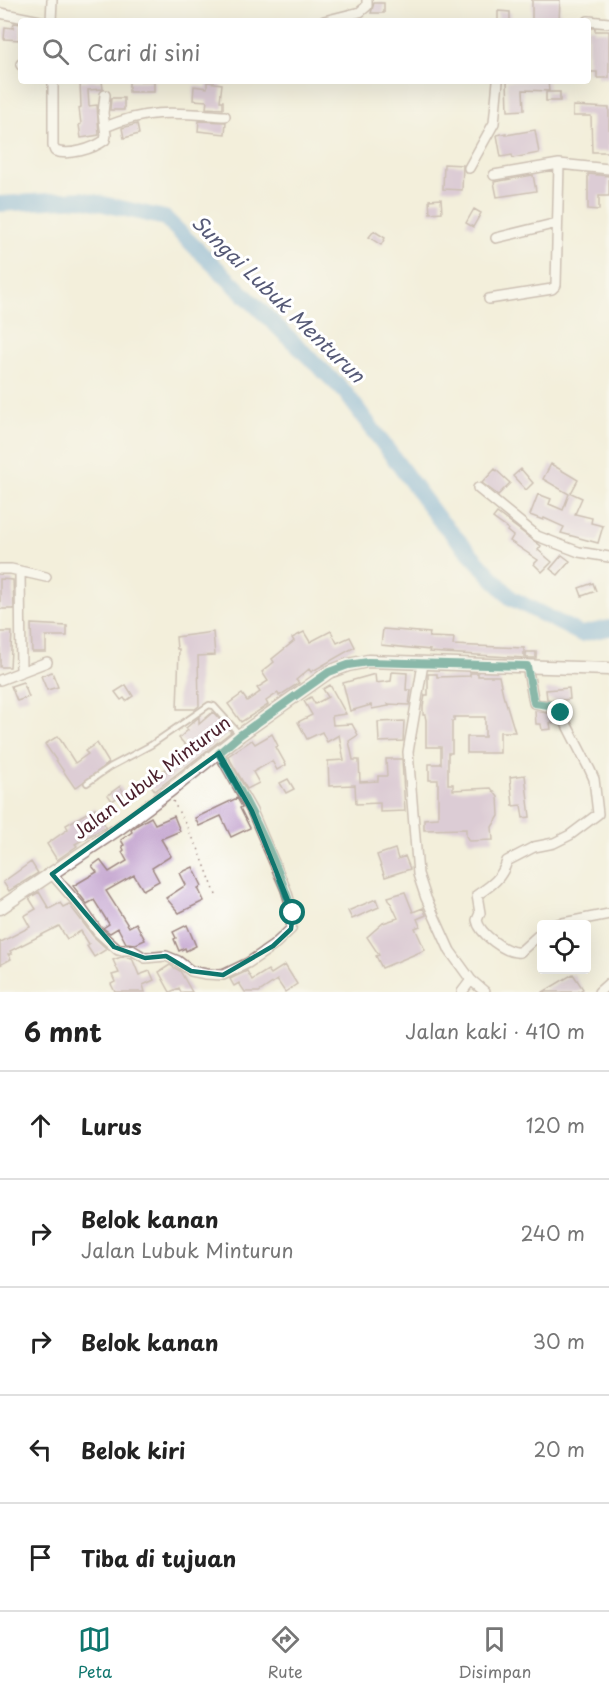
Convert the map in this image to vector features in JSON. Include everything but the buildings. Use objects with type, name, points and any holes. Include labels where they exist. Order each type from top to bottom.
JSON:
[{"type":"street","points":[[51,18],[52,0]]},
{"type":"street","points":[[336,18],[360,12],[367,6],[367,0]]},
{"type":"street","points":[[0,13],[25,18]]},
{"type":"street","points":[[591,21],[609,23]]},
{"type":"street","points":[[53,84],[53,146],[55,152],[58,153],[103,143],[106,136],[103,113],[105,94]]},
{"type":"street","points":[[469,168],[494,123],[498,84]]},
{"type":"street","points":[[105,127],[122,119],[147,113],[225,116]]},
{"type":"street","points":[[494,175],[559,164],[609,169]]},
{"type":"street","points":[[489,299],[554,288],[556,285],[559,164]]},
{"type":"street","points":[[496,237],[557,223]]},
{"type":"street","points":[[478,488],[537,536],[579,552],[609,557]]},
{"type":"street","points":[[0,569],[46,577]]},
{"type":"street","points":[[20,571],[21,672]]},
{"type":"street","points":[[0,680],[47,662]]},
{"type":"street","name":"Jalan Lubuk Minturun","points":[[0,908],[168,792],[240,735],[329,672],[368,662],[609,669]]},
{"type":"street","points":[[423,664],[408,752],[418,874],[426,898],[450,951],[471,980],[485,992]]},
{"type":"street","points":[[527,666],[534,703],[558,708],[590,770],[594,779],[598,814],[570,836],[554,843],[534,847],[507,861],[504,871],[495,883],[477,895],[480,913],[477,920],[481,929],[510,952],[520,952],[537,937]]},
{"type":"street","points":[[52,874],[79,905],[98,932],[118,950],[132,950],[146,958],[166,957],[178,961],[191,971],[223,975],[242,967],[273,946],[291,929],[293,913],[286,890],[252,811],[219,753]]},
{"type":"street","points":[[578,920],[609,914]]},
{"type":"street","points":[[462,992],[471,980]]},
{"type":"street","points":[[599,992],[609,983]]},
{"type":"lane","points":[[87,783],[110,767],[151,745],[209,705],[214,706],[240,735]]},
{"type":"path","points":[[168,792],[198,849],[216,895]]},
{"type":"highlighted area","points":[[219,753],[252,811],[293,913],[291,929],[273,946],[223,975],[191,971],[166,956],[145,958],[114,947],[52,874]]},
{"type":"waterway","name":"Sungai Lubuk Menturun","points":[[0,204],[81,199],[165,218],[345,392],[438,518],[511,598],[581,634],[609,628]]},
{"type":"route","points":[[293,913],[286,890],[252,811],[219,753],[240,735],[329,672],[348,665],[368,662],[527,666],[534,703],[556,706],[561,713]]}]
